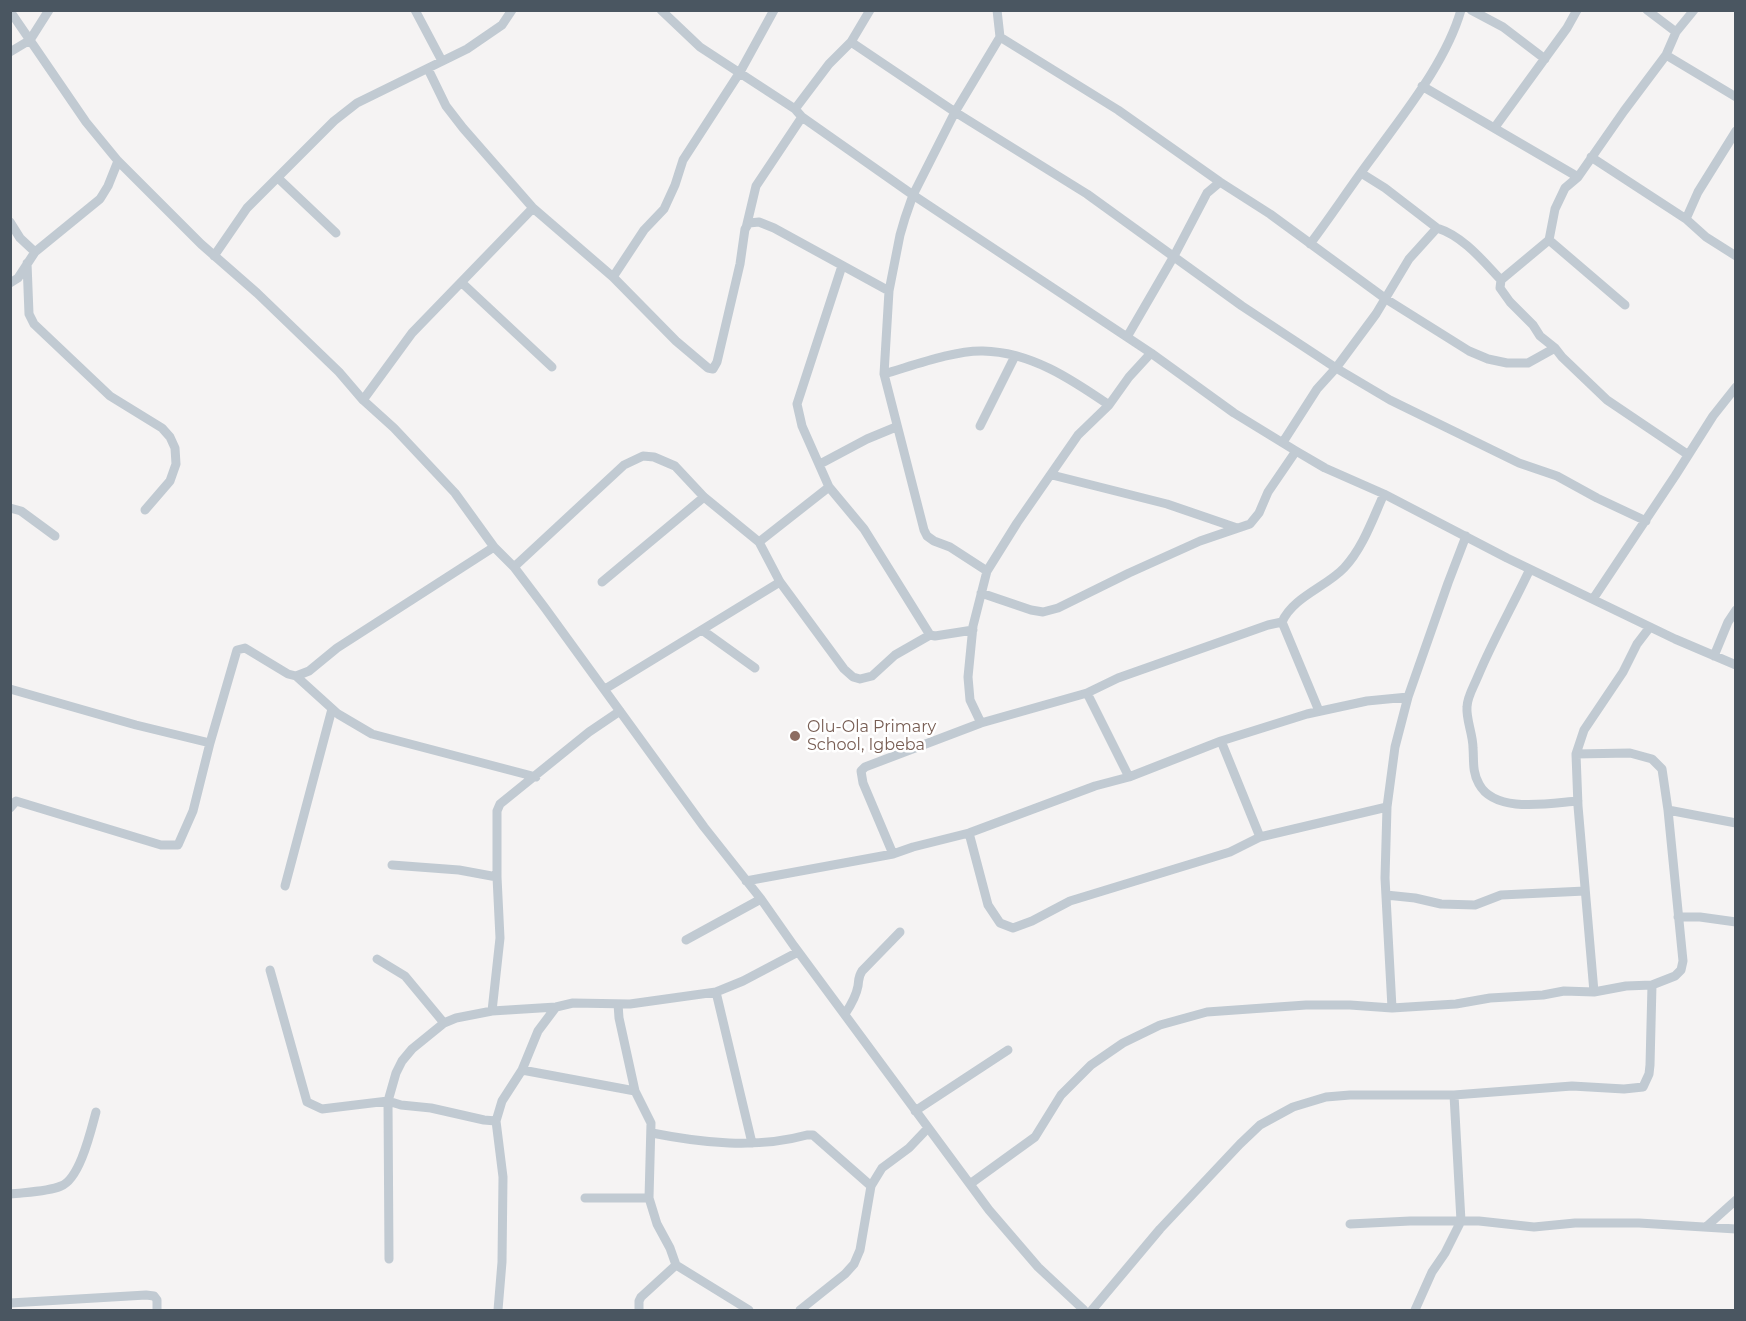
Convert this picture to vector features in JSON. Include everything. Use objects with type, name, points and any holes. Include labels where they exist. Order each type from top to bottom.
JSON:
[{"type":"street","points":[[10,52],[30,40],[49,10]]},
{"type":"street","points":[[415,10],[442,60]]},
{"type":"street","points":[[214,256],[247,208],[279,179],[299,155],[334,121],[357,104],[467,49],[502,25],[513,10]]},
{"type":"street","points":[[661,10],[700,47],[740,72],[913,195],[1151,353],[1234,413],[1296,451],[1325,468],[1384,494],[1530,569],[1650,627],[1736,665]]},
{"type":"street","points":[[613,278],[644,230],[664,209],[683,160],[740,72],[774,10]]},
{"type":"street","points":[[428,69],[446,106],[533,208],[613,278],[676,341],[703,364],[713,369],[717,362],[756,186],[829,64],[851,42],[870,10]]},
{"type":"street","points":[[987,571],[950,547],[927,536],[896,428],[884,374],[889,291],[900,235],[913,195],[955,112],[1000,37],[997,10]]},
{"type":"street","points":[[1310,244],[1422,86],[1451,36],[1461,10]]},
{"type":"street","points":[[1471,10],[1503,27],[1545,59]]},
{"type":"street","points":[[1495,127],[1567,28],[1577,10]]},
{"type":"street","points":[[1647,10],[1676,32]]},
{"type":"street","points":[[1687,454],[1608,400],[1540,336],[1500,288],[1501,280],[1549,240],[1555,209],[1565,188],[1578,177],[1666,55],[1676,32],[1694,10]]},
{"type":"street","points":[[10,11],[86,122],[118,161],[214,256],[257,293],[339,372],[363,400],[394,428],[455,494],[494,547],[514,567],[970,1184],[1019,1246],[1084,1311]]},
{"type":"street","points":[[1000,37],[1118,110],[1220,182],[1270,214],[1386,299],[1469,351],[1488,359],[1507,363],[1528,363],[1555,348]]},
{"type":"street","points":[[851,42],[955,112],[1087,194],[1242,306],[1336,368],[1400,405],[1519,463],[1557,476],[1646,521]]},
{"type":"street","points":[[1666,55],[1736,97]]},
{"type":"street","points":[[1422,86],[1578,177]]},
{"type":"street","points":[[1686,219],[1698,192],[1736,130]]},
{"type":"street","points":[[1591,157],[1686,219],[1706,237],[1736,256]]},
{"type":"street","points":[[10,284],[18,278],[35,252],[100,199],[118,161]]},
{"type":"street","points":[[1361,173],[1385,188],[1437,228],[1447,231],[1473,251],[1501,280]]},
{"type":"street","points":[[279,179],[336,233]]},
{"type":"street","points":[[1127,337],[1207,193],[1220,182]]},
{"type":"street","points":[[363,400],[412,333],[533,208]]},
{"type":"street","points":[[10,222],[20,238],[35,252]]},
{"type":"street","points":[[745,229],[749,223],[759,222],[774,228],[889,291]]},
{"type":"street","points":[[1283,442],[1317,388],[1336,368],[1386,299],[1409,259],[1437,228]]},
{"type":"street","points":[[1549,240],[1625,305]]},
{"type":"street","points":[[27,263],[29,314],[34,324],[110,396],[162,428],[170,437],[175,448],[176,464],[170,481],[145,510]]},
{"type":"street","points":[[842,266],[797,404],[802,426],[829,487],[864,529],[930,635]]},
{"type":"street","points":[[461,282],[552,367]]},
{"type":"street","points":[[884,374],[967,352],[983,351],[1015,356],[1050,368],[1109,405]]},
{"type":"street","points":[[981,723],[970,700],[968,678],[973,630],[987,571],[1078,435],[1109,405],[1129,377],[1151,353]]},
{"type":"street","points":[[980,426],[1015,356]]},
{"type":"street","points":[[1593,599],[1646,521],[1687,454],[1736,387]]},
{"type":"street","points":[[820,464],[867,439],[896,428]]},
{"type":"street","points":[[981,593],[1043,612],[1200,541],[1250,524],[1259,513],[1268,492],[1296,451]]},
{"type":"street","points":[[514,567],[607,480],[636,458],[654,457],[675,466],[704,497],[759,542],[780,582],[844,669],[853,677],[860,679],[872,675],[895,655],[930,635],[973,630]]},
{"type":"street","points":[[1052,475],[1167,504],[1238,529]]},
{"type":"street","points":[[759,542],[829,487]]},
{"type":"street","points":[[893,854],[863,783],[861,771],[870,764],[981,723],[1087,693],[1118,678],[1282,622],[1287,613],[1330,580],[1351,560],[1384,494]]},
{"type":"street","points":[[602,582],[704,497]]},
{"type":"street","points":[[10,508],[21,511],[55,536]]},
{"type":"street","points":[[1392,1008],[1386,895],[1387,807],[1395,747],[1408,697],[1466,536]]},
{"type":"street","points":[[296,676],[309,671],[337,648],[494,547]]},
{"type":"street","points":[[1530,569],[1469,696],[1467,707],[1475,773],[1479,785],[1494,799],[1526,806],[1578,801]]},
{"type":"street","points":[[605,689],[780,582]]},
{"type":"street","points":[[1714,656],[1728,621],[1736,610]]},
{"type":"street","points":[[1282,622],[1319,711]]},
{"type":"street","points":[[1594,992],[1576,754],[1584,730],[1623,672],[1636,644],[1650,627]]},
{"type":"street","points":[[702,630],[755,668]]},
{"type":"street","points":[[10,808],[16,801],[161,845],[178,845],[193,811],[237,650],[245,648],[288,674],[296,676],[332,709],[372,734],[536,777]]},
{"type":"street","points":[[10,689],[136,725],[210,743]]},
{"type":"street","points":[[1087,693],[1129,777]]},
{"type":"street","points":[[746,881],[893,854],[969,833],[1095,786],[1129,777],[1221,741],[1319,711],[1368,701],[1408,697]]},
{"type":"street","points":[[285,886],[332,709]]},
{"type":"street","points":[[492,1011],[500,938],[496,877],[497,811],[500,804],[589,732],[620,711]]},
{"type":"street","points":[[1221,741],[1260,837]]},
{"type":"street","points":[[970,1184],[1035,1137],[1061,1095],[1091,1065],[1123,1043],[1160,1025],[1207,1012],[1280,1006],[1350,1005],[1392,1008],[1456,1004],[1490,998],[1543,995],[1564,991],[1594,992],[1626,986],[1652,985],[1667,980],[1681,970],[1683,961],[1662,769],[1652,759],[1630,753],[1576,754]]},
{"type":"street","points":[[969,833],[988,905],[1000,923],[1013,928],[1032,921],[1070,901],[1230,852],[1260,837],[1387,807]]},
{"type":"street","points":[[1668,810],[1736,823]]},
{"type":"street","points":[[392,865],[459,870],[496,877]]},
{"type":"street","points":[[1386,895],[1441,904],[1475,906],[1501,895],[1585,891]]},
{"type":"street","points":[[686,940],[761,899]]},
{"type":"street","points":[[1678,917],[1700,916],[1736,922]]},
{"type":"street","points":[[845,1014],[853,1002],[858,977],[862,971],[900,932]]},
{"type":"street","points":[[389,1258],[388,1101],[402,1061],[444,1023],[456,1018],[492,1011],[573,1004],[618,1004],[716,992],[743,981],[798,952]]},
{"type":"street","points":[[377,958],[405,976],[444,1023]]},
{"type":"street","points":[[270,970],[306,1102],[321,1109],[388,1101],[496,1121]]},
{"type":"street","points":[[1092,1311],[1160,1229],[1233,1152],[1260,1125],[1293,1107],[1326,1097],[1454,1095],[1572,1086],[1624,1089],[1643,1087],[1650,1065],[1652,985]]},
{"type":"street","points":[[716,992],[752,1143]]},
{"type":"street","points":[[618,1004],[635,1091],[651,1123],[649,1198],[657,1224],[676,1265],[749,1311]]},
{"type":"street","points":[[498,1311],[502,1262],[503,1177],[496,1121],[502,1101],[522,1070],[538,1031],[556,1007]]},
{"type":"street","points":[[915,1111],[1008,1050]]},
{"type":"street","points":[[522,1070],[635,1091]]},
{"type":"street","points":[[1415,1311],[1432,1272],[1445,1253],[1461,1221],[1454,1095]]},
{"type":"street","points":[[10,1194],[63,1186],[84,1153],[96,1112]]},
{"type":"street","points":[[800,1311],[854,1264],[860,1250],[871,1186],[882,1168],[909,1148],[928,1128]]},
{"type":"street","points":[[652,1133],[692,1141],[752,1143],[813,1135],[871,1186]]},
{"type":"street","points":[[585,1197],[649,1198]]},
{"type":"street","points":[[1707,1226],[1736,1200]]},
{"type":"street","points":[[1350,1224],[1461,1221],[1503,1222],[1534,1227],[1575,1223],[1639,1223],[1736,1229]]},
{"type":"street","points":[[639,1311],[641,1297],[676,1265]]},
{"type":"street","points":[[10,1303],[146,1295],[154,1296],[157,1300],[157,1311]]},
{"type":"place","name":"Olu-Ola Primary School, Igbeba","points":[[795,736]]}]
